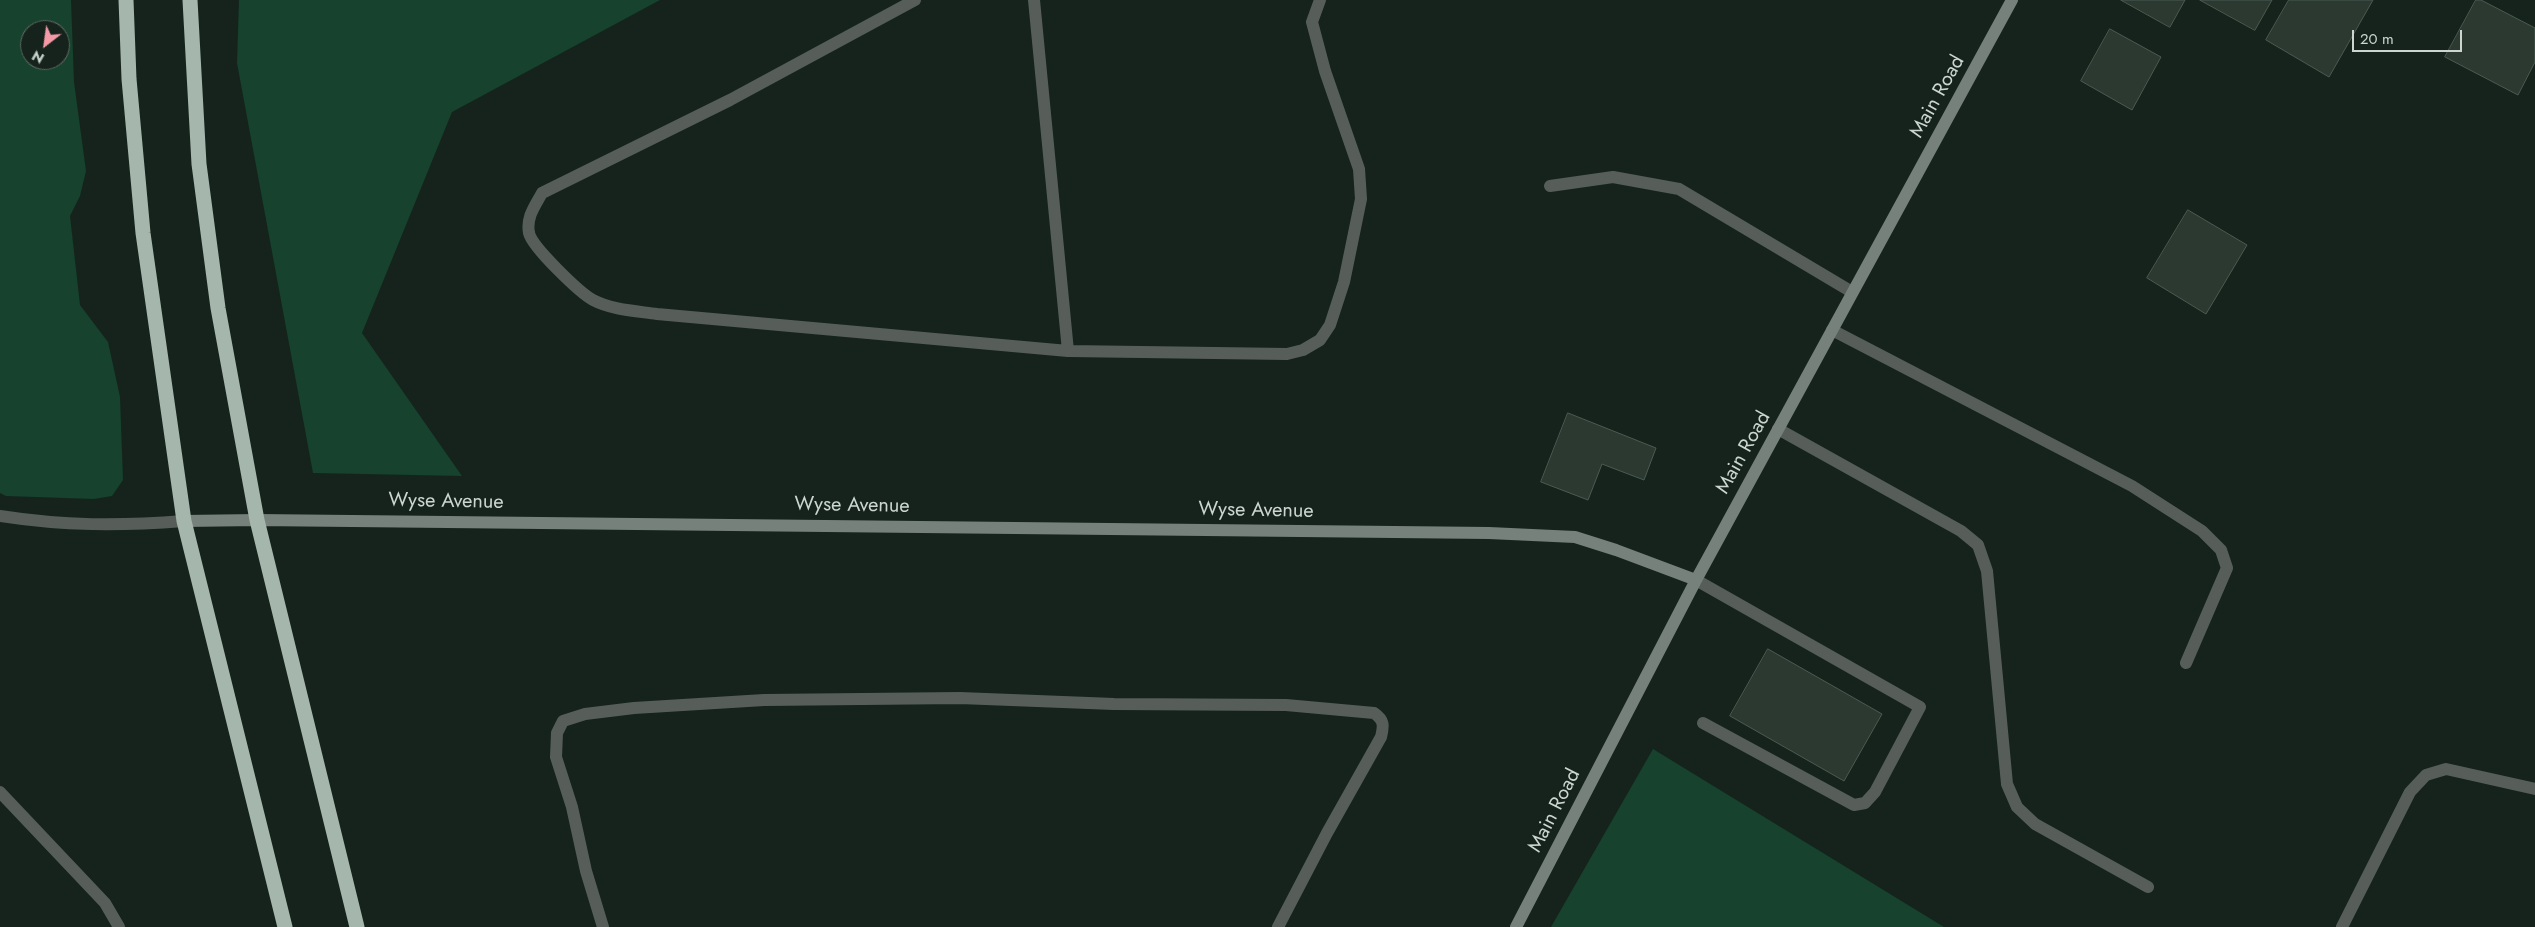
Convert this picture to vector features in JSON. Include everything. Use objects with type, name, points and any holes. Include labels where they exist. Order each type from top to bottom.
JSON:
[{"type":"highway","points":[[126,0],[129,79],[143,233],[184,521],[285,927]]},
{"type":"highway","points":[[190,0],[200,164],[215,289],[257,520],[357,927]]},
{"type":"main road","name":"Main Road","points":[[1516,927],[1696,580],[2012,0]]},
{"type":"main road","name":"Wyse Avenue","points":[[184,521],[257,520],[1489,533],[1575,537],[1696,580]]},
{"type":"street","points":[[914,0],[730,100],[542,193],[529,215],[529,234],[560,272],[592,300],[612,307],[657,314],[1068,351],[1286,354],[1303,350],[1320,340],[1330,325],[1344,282],[1361,199],[1360,169],[1325,71],[1312,22],[1320,0]]},
{"type":"street","points":[[1034,0],[1068,351]]},
{"type":"street","points":[[1550,186],[1613,177],[1679,189],[1852,292]]},
{"type":"street","points":[[1832,330],[2132,486],[2202,531],[2221,550],[2227,568],[2186,663]]},
{"type":"street","points":[[1778,429],[1961,531],[1978,545],[1987,571],[2006,784],[2017,806],[2035,824],[2148,887]]},
{"type":"street","name":"Wyse Avenue","points":[[0,516],[46,523],[122,526],[184,521]]},
{"type":"street","points":[[1696,580],[1920,707],[1875,792],[1865,803],[1854,805],[1702,723]]},
{"type":"street","points":[[602,927],[586,871],[572,807],[556,757],[557,733],[563,721],[585,714],[634,708],[764,700],[960,698],[1114,704],[1286,705],[1374,713],[1381,718],[1384,725],[1382,737],[1327,833],[1278,927]]},
{"type":"street","points":[[2342,927],[2410,792],[2426,775],[2446,769],[2535,789]]},
{"type":"street","points":[[0,792],[106,903],[119,927]]},
{"type":"green space","points":[[0,0],[71,0],[74,82],[86,171],[80,196],[70,216],[80,305],[108,342],[120,397],[123,480],[112,496],[94,499],[6,496],[0,493]]},
{"type":"green space","points":[[239,0],[660,0],[452,112],[362,333],[462,476],[313,473],[237,63]]},
{"type":"green space","points":[[1653,749],[1944,927],[1551,927]]},
{"type":"building","points":[[2121,0],[2185,0],[2170,27]]},
{"type":"building","points":[[2200,0],[2272,0],[2255,30]]},
{"type":"building","points":[[2289,0],[2373,0],[2329,77],[2266,40]]},
{"type":"building","points":[[2476,0],[2481,0],[2535,28],[2535,62],[2518,95],[2445,57]]},
{"type":"building","points":[[2110,29],[2161,57],[2132,110],[2081,81]]},
{"type":"building","points":[[2188,210],[2247,245],[2206,314],[2147,278]]},
{"type":"building","points":[[1568,413],[1656,448],[1644,480],[1602,464],[1588,500],[1541,482]]},
{"type":"building","points":[[1768,649],[1882,714],[1844,781],[1730,716]]}]
